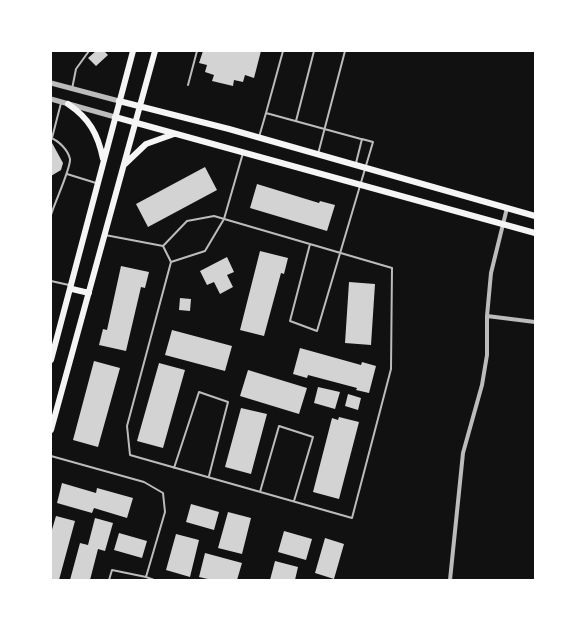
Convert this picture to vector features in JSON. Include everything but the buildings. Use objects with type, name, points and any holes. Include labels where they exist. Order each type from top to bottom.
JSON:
[{"type":"main road","points":[[51,360],[133,51]]},
{"type":"main road","points":[[51,430],[155,51]]},
{"type":"main road","points":[[119,102],[259,137],[535,216]]},
{"type":"main road","points":[[64,103],[89,121],[100,143],[104,162]]},
{"type":"main road","points":[[116,117],[535,233]]},
{"type":"main road","points":[[124,164],[146,144],[160,137],[178,134]]},
{"type":"main road","points":[[72,287],[89,293]]},
{"type":"street","points":[[51,83],[119,102]]},
{"type":"street","points":[[51,99],[116,117]]},
{"type":"street","points":[[450,580],[463,453],[482,384],[487,355],[487,316],[491,273],[507,208]]},
{"type":"street","points":[[487,316],[535,322]]},
{"type":"lane","points":[[72,89],[76,69],[89,51]]},
{"type":"lane","points":[[188,85],[197,51]]},
{"type":"lane","points":[[259,137],[283,51]]},
{"type":"lane","points":[[296,121],[314,51]]},
{"type":"lane","points":[[318,154],[345,51]]},
{"type":"lane","points":[[51,215],[67,174],[70,159],[60,143],[51,138],[64,103]]},
{"type":"lane","points":[[266,113],[373,142],[318,331],[290,321],[310,244]]},
{"type":"lane","points":[[356,164],[362,139]]},
{"type":"lane","points":[[171,262],[205,251],[224,219],[244,152]]},
{"type":"lane","points":[[67,174],[98,183]]},
{"type":"lane","points":[[214,216],[392,268],[391,369],[352,518],[130,455],[127,426],[171,262],[163,246],[187,221],[214,216]]},
{"type":"lane","points":[[105,235],[163,246]]},
{"type":"lane","points":[[51,281],[72,287]]},
{"type":"lane","points":[[174,468],[199,392],[228,402],[209,478]]},
{"type":"lane","points":[[260,492],[279,426],[313,437],[294,502]]},
{"type":"lane","points":[[51,456],[144,482],[163,493],[165,512],[146,577]]},
{"type":"lane","points":[[109,580],[112,570],[154,580]]}]
